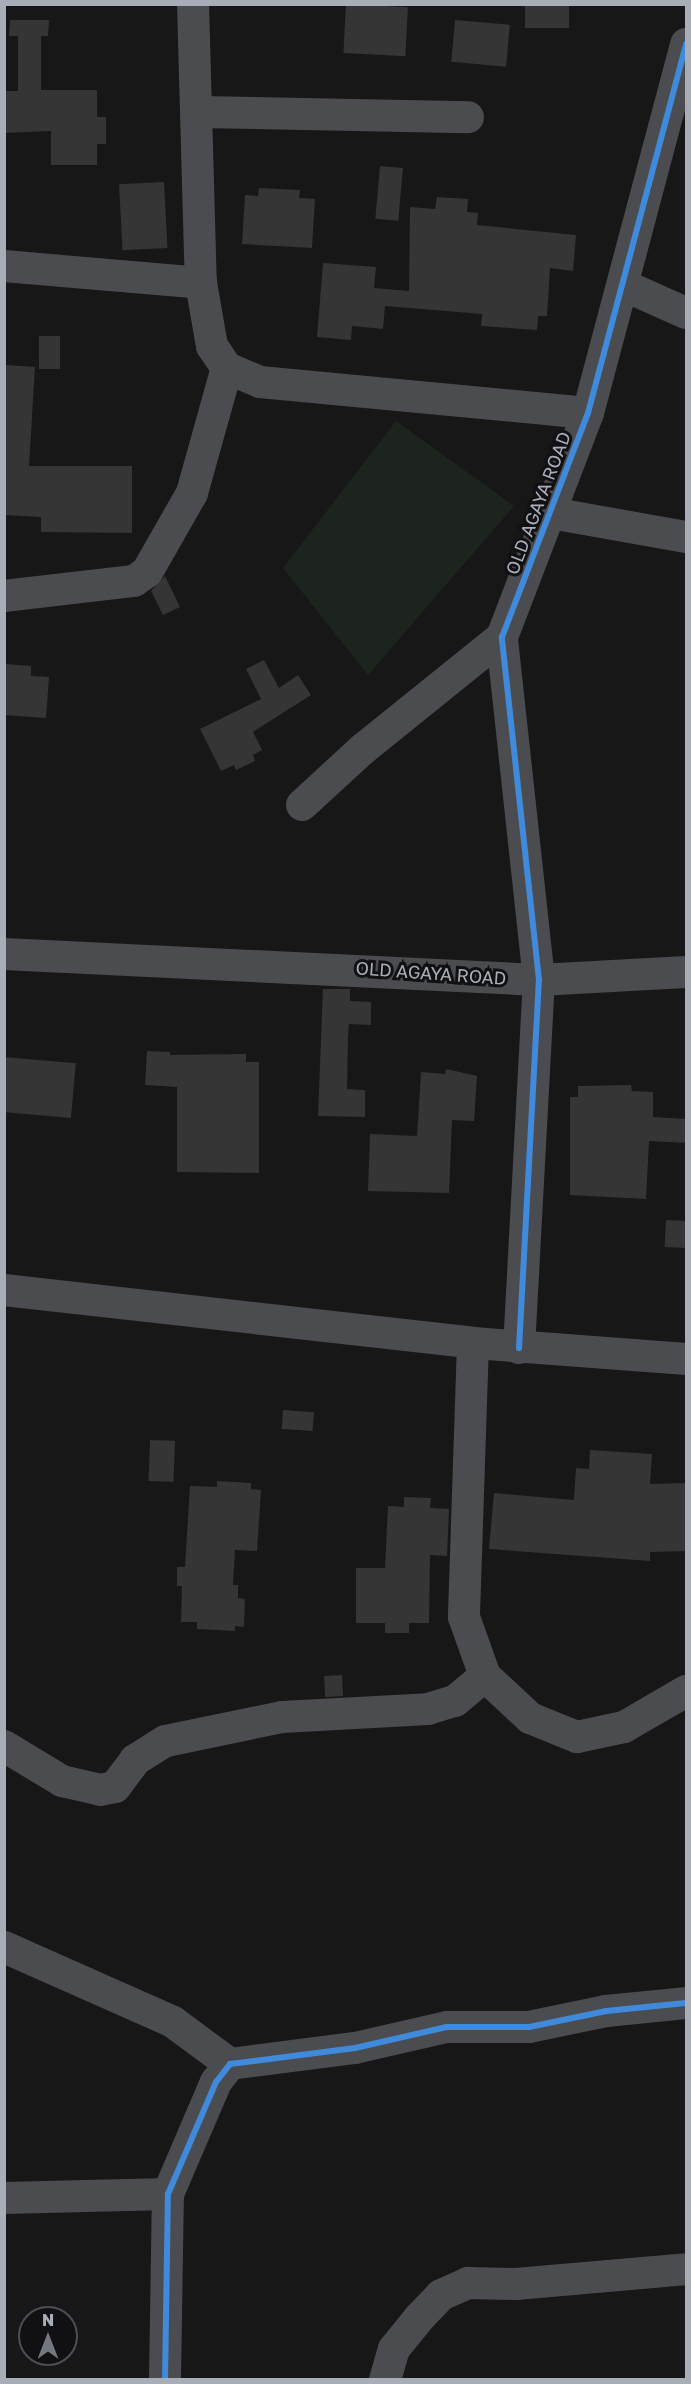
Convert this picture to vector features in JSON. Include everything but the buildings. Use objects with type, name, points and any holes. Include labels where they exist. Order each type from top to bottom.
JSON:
[{"type":"street","points":[[193,4],[198,112],[201,283],[212,345],[227,368],[260,382],[588,413]]},
{"type":"street","name":"OLD AGAYA ROAD","points":[[4,954],[539,980],[502,637],[588,413],[687,44]]},
{"type":"street","points":[[198,112],[468,117]]},
{"type":"street","points":[[4,266],[201,283]]},
{"type":"street","points":[[623,285],[687,313]]},
{"type":"street","points":[[4,596],[134,581],[147,572],[192,493],[227,368]]},
{"type":"street","points":[[551,513],[687,537]]},
{"type":"street","points":[[302,804],[363,748],[502,637]]},
{"type":"street","points":[[519,1348],[539,980],[687,972]]},
{"type":"street","points":[[4,1290],[519,1348],[687,1359]]},
{"type":"street","points":[[473,1343],[464,1617],[485,1676],[530,1718],[577,1737],[624,1727],[687,1691]]},
{"type":"street","points":[[4,1746],[62,1781],[100,1790],[115,1787],[135,1760],[166,1741],[282,1717],[428,1709],[455,1701],[485,1676]]},
{"type":"street","points":[[4,1947],[173,2022],[231,2064]]},
{"type":"street","points":[[165,2379],[168,2194],[216,2082],[231,2064],[355,2048],[447,2027],[529,2027],[606,2011],[687,2003]]},
{"type":"street","points":[[4,2198],[168,2194]]},
{"type":"street","points":[[385,2379],[394,2349],[420,2318],[441,2295],[468,2283],[516,2284],[687,2269]]},
{"type":"shaded area","points":[[396,421],[514,506],[368,675],[283,568]]},
{"type":"cycle path","points":[[519,1348],[539,980],[502,637],[588,413],[686,44]]},
{"type":"cycle path","points":[[165,2380],[168,2194],[216,2082],[230,2064],[355,2048],[447,2027],[529,2027],[606,2011],[686,2003]]}]
